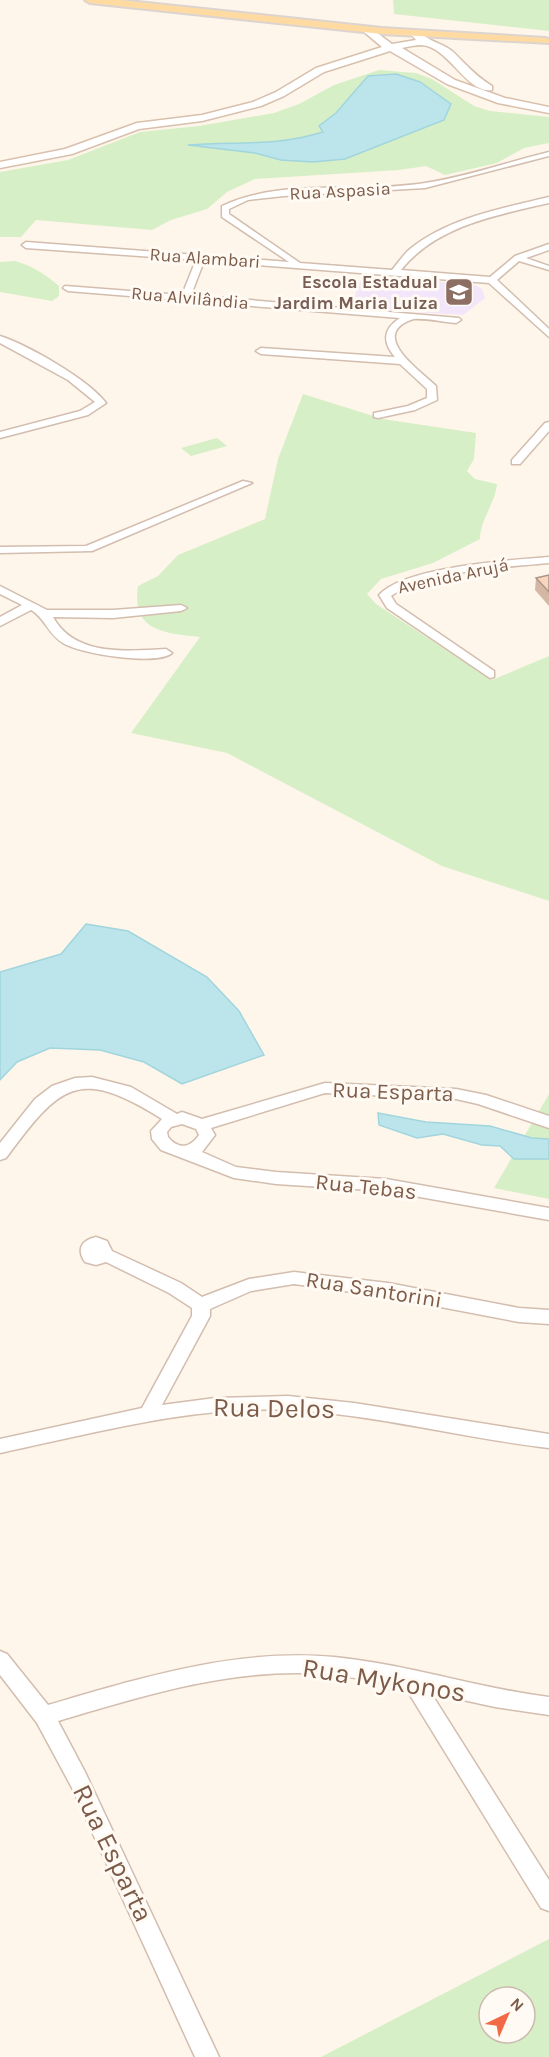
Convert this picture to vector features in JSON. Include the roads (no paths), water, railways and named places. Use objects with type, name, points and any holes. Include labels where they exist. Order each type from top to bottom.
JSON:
[{"type":"main road","points":[[90,0],[366,29],[547,41]]},
{"type":"main road","points":[[127,0],[283,15],[375,20],[547,41]]},
{"type":"main road","points":[[366,29],[368,24],[375,20]]},
{"type":"main road","points":[[395,22],[415,33]]},
{"type":"main road","points":[[447,52],[443,39],[458,36]]},
{"type":"street","points":[[366,29],[386,45],[404,52],[451,82],[519,106],[549,108]]},
{"type":"street","points":[[415,33],[424,42],[447,52],[459,67],[488,88],[549,108]]},
{"type":"street","points":[[0,170],[75,155],[138,130],[201,123],[245,113],[281,101],[319,78],[360,60],[386,45],[424,42]]},
{"type":"street","points":[[0,165],[68,152],[137,126],[202,118],[257,104],[280,94],[320,70],[404,52]]},
{"type":"street","points":[[429,69],[459,67]]},
{"type":"street","name":"Rua Aspasia","points":[[298,265],[229,218],[225,214],[225,208],[246,198],[284,193],[425,186],[549,154]]},
{"type":"street","points":[[395,273],[408,255],[433,238],[496,214],[549,200]]},
{"type":"street","name":"Rua Alambari","points":[[26,245],[492,280]]},
{"type":"street","points":[[547,248],[518,258],[492,280],[549,334]]},
{"type":"street","points":[[547,248],[542,259],[547,269]]},
{"type":"street","points":[[185,298],[201,258]]},
{"type":"street","points":[[518,258],[547,269]]},
{"type":"street","name":"Rua Alvilândia","points":[[68,288],[456,320]]},
{"type":"street","points":[[378,415],[411,408],[432,400],[432,388],[392,351],[389,336],[398,322],[410,316]]},
{"type":"street","points":[[0,339],[80,384],[101,403],[84,413],[0,435]]},
{"type":"street","points":[[261,351],[403,361]]},
{"type":"street","points":[[516,462],[549,425]]},
{"type":"street","points":[[3,549],[88,549],[247,483]]},
{"type":"street","name":"Avenida Arujá","points":[[490,674],[391,606],[385,595],[389,590],[401,585],[433,577],[497,564],[549,560]]},
{"type":"street","points":[[0,589],[45,613],[113,614],[181,608]]},
{"type":"street","points":[[0,622],[31,605]]},
{"type":"street","points":[[45,613],[50,628],[63,640],[86,649],[109,654],[166,653]]},
{"type":"street","points":[[0,1154],[40,1104],[72,1084],[105,1083],[137,1096],[174,1119],[190,1119],[202,1125],[207,1135],[204,1141],[194,1150],[186,1152],[171,1150],[160,1142],[159,1131],[174,1119]]},
{"type":"street","name":"Rua Esparta","points":[[202,1125],[325,1088],[456,1094],[480,1099],[549,1122]]},
{"type":"street","name":"Rua Tebas","points":[[186,1152],[234,1172],[276,1179],[386,1185],[549,1214]]},
{"type":"street","points":[[104,1254],[175,1288],[201,1305],[201,1316],[147,1415]]},
{"type":"street","name":"Rua Santorini","points":[[201,1305],[249,1285],[294,1278],[388,1290],[519,1315],[549,1317]]},
{"type":"street","name":"Rua Delos","points":[[0,1446],[147,1415],[211,1405],[286,1403],[358,1409],[549,1441]]},
{"type":"street","name":"Rua Esparta","points":[[0,1660],[44,1716],[136,1900],[207,2057]]},
{"type":"street","name":"Rua Mykonos","points":[[44,1716],[155,1684],[233,1670],[283,1665],[333,1666],[411,1679],[504,1702],[549,1706]]},
{"type":"street","points":[[411,1679],[549,1900]]},
{"type":"water","points":[[396,74],[420,82],[451,104],[444,120],[345,159],[313,162],[281,160],[255,153],[188,145],[272,142],[323,132],[319,126],[336,113],[368,76]]},
{"type":"water","points":[[86,924],[128,931],[207,977],[239,1011],[264,1055],[182,1084],[144,1062],[100,1050],[50,1048],[17,1062],[0,1080],[0,972],[61,954]]},
{"type":"water","points":[[378,1113],[426,1122],[490,1126],[532,1138],[549,1139],[549,1159],[514,1159],[500,1146],[482,1145],[443,1134],[417,1138],[379,1125]]},
{"type":"place","name":"Escola Estadual Jardim Maria Luiza","points":[[459,292]]}]
